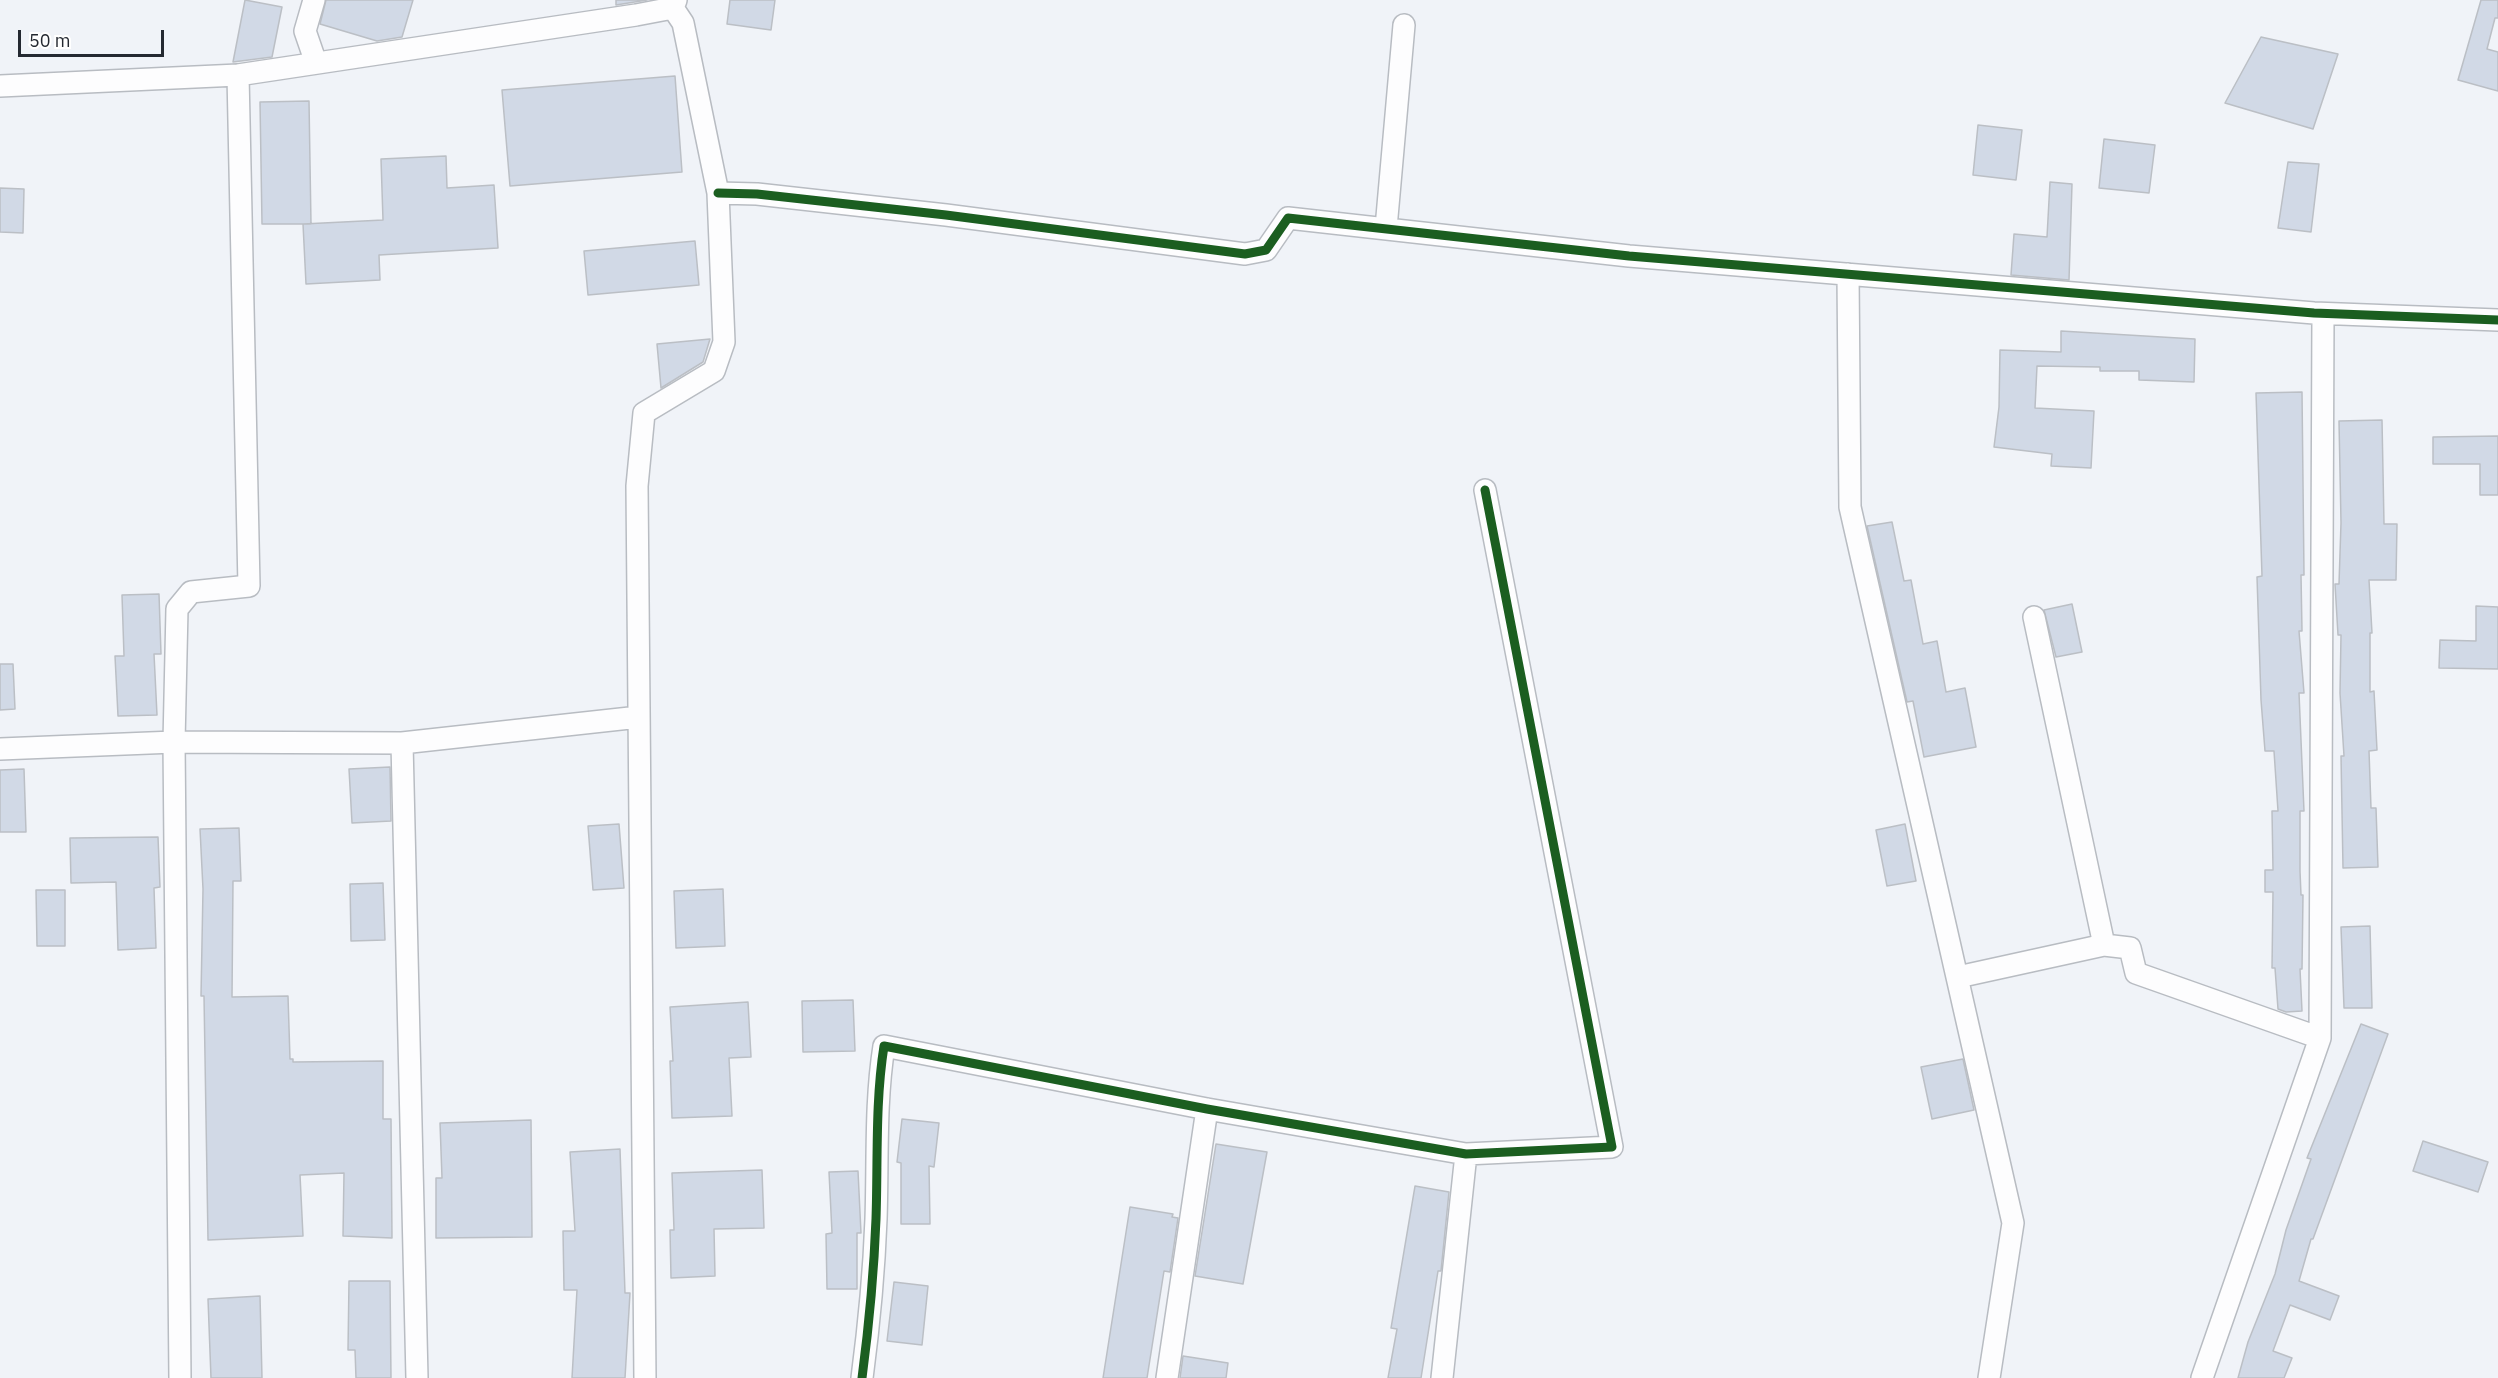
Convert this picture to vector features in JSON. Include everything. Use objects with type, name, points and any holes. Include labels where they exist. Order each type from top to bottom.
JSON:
[{"type":"street","points":[[314,0],[305,31],[316,63]]},
{"type":"street","points":[[0,87],[238,75],[674,4],[683,23],[717,193],[723,342],[714,371],[644,413],[637,486],[645,1378]]},
{"type":"street","points":[[1386,228],[1404,25]]},
{"type":"street","points":[[180,1378],[174,742],[177,609],[191,592],[249,586],[238,75]]},
{"type":"street","points":[[717,193],[757,194],[946,215],[1245,254],[1266,250],[1288,218],[1629,256],[2324,314],[2498,320]]},
{"type":"street","points":[[1848,274],[1850,507],[2013,1223],[1989,1378]]},
{"type":"street","points":[[2202,1378],[2320,1038],[2324,314]]},
{"type":"street","points":[[862,1378],[869,1328],[876,1220],[878,1083],[884,1046],[1207,1109],[1466,1154],[1612,1148],[1485,490]]},
{"type":"street","points":[[2034,617],[2104,945]]},
{"type":"street","points":[[0,750],[174,742],[402,742],[639,717]]},
{"type":"street","points":[[402,742],[417,1378]]},
{"type":"street","points":[[1958,977],[2104,945],[2130,948],[2136,973],[2320,1038]]},
{"type":"street","points":[[1167,1378],[1207,1109]]},
{"type":"street","points":[[1442,1378],[1466,1154]]},
{"type":"building","points":[[245,0],[282,7],[272,57],[233,62]]},
{"type":"building","points":[[326,0],[413,0],[402,37],[377,41],[320,24]]},
{"type":"building","points":[[616,0],[647,0],[616,5]]},
{"type":"building","points":[[730,0],[775,0],[771,30],[727,24]]},
{"type":"building","points":[[2481,0],[2498,0],[2498,18],[2495,18],[2487,49],[2498,52],[2498,91],[2458,80]]},
{"type":"building","points":[[2261,37],[2338,54],[2313,129],[2225,103]]},
{"type":"building","points":[[675,76],[682,172],[510,186],[502,90]]},
{"type":"building","points":[[309,101],[311,224],[262,224],[260,102]]},
{"type":"building","points":[[1978,125],[2022,130],[2016,180],[1973,175]]},
{"type":"building","points":[[2104,139],[2155,145],[2149,193],[2099,188]]},
{"type":"building","points":[[446,156],[447,188],[494,185],[498,248],[379,255],[380,280],[306,284],[303,224],[383,220],[381,159]]},
{"type":"building","points":[[2288,162],[2319,164],[2311,232],[2278,228]]},
{"type":"building","points":[[2050,182],[2072,184],[2069,280],[2011,275],[2014,234],[2047,237]]},
{"type":"building","points":[[0,188],[24,189],[23,233],[0,232]]},
{"type":"building","points":[[695,241],[699,285],[588,295],[584,251]]},
{"type":"building","points":[[2061,331],[2195,339],[2194,382],[2139,380],[2139,371],[2100,371],[2100,367],[2037,366],[2035,408],[2094,411],[2091,468],[2051,466],[2052,454],[1994,447],[1999,407],[2000,350],[2061,352]]},
{"type":"building","points":[[710,339],[703,362],[661,388],[657,344]]},
{"type":"building","points":[[2302,392],[2304,575],[2301,575],[2302,631],[2299,631],[2304,693],[2299,693],[2304,811],[2300,811],[2300,871],[2301,895],[2303,895],[2302,969],[2300,969],[2302,1011],[2286,1012],[2278,1009],[2275,968],[2272,968],[2273,892],[2265,892],[2265,870],[2273,870],[2272,811],[2278,811],[2274,751],[2265,751],[2261,700],[2257,577],[2262,576],[2256,393]]},
{"type":"building","points":[[2382,420],[2384,524],[2397,524],[2396,580],[2369,580],[2372,633],[2370,633],[2370,692],[2374,691],[2377,750],[2369,751],[2371,808],[2376,808],[2378,867],[2343,868],[2341,756],[2344,756],[2340,693],[2341,635],[2338,635],[2335,584],[2339,584],[2341,523],[2339,421]]},
{"type":"building","points":[[2498,436],[2498,495],[2480,495],[2480,464],[2433,464],[2433,437]]},
{"type":"building","points":[[1892,522],[1904,581],[1911,580],[1923,644],[1937,641],[1946,692],[1965,688],[1976,747],[1924,757],[1913,701],[1907,702],[1867,526]]},
{"type":"building","points":[[159,594],[161,654],[154,654],[157,715],[118,716],[115,656],[124,656],[122,595]]},
{"type":"building","points":[[2072,604],[2082,652],[2056,657],[2044,610]]},
{"type":"building","points":[[2476,606],[2498,607],[2498,669],[2439,668],[2440,640],[2476,641]]},
{"type":"building","points":[[0,664],[13,664],[15,709],[0,710]]},
{"type":"building","points":[[390,767],[391,821],[352,823],[349,769]]},
{"type":"building","points":[[24,769],[26,832],[0,832],[0,770]]},
{"type":"building","points":[[619,824],[624,888],[593,890],[588,826]]},
{"type":"building","points":[[1905,824],[1916,881],[1887,886],[1876,830]]},
{"type":"building","points":[[239,828],[241,881],[233,881],[232,997],[288,996],[290,1059],[293,1059],[293,1062],[383,1061],[383,1119],[391,1119],[392,1238],[343,1236],[344,1173],[300,1175],[303,1236],[208,1240],[204,996],[201,996],[203,889],[200,829]]},
{"type":"building","points":[[158,837],[160,887],[154,888],[156,948],[118,950],[116,882],[71,883],[70,838]]},
{"type":"building","points":[[383,883],[385,940],[351,941],[350,884]]},
{"type":"building","points":[[723,889],[725,946],[676,948],[674,891]]},
{"type":"building","points":[[36,890],[65,890],[65,946],[37,946]]},
{"type":"building","points":[[2370,926],[2372,1008],[2344,1008],[2341,927]]},
{"type":"building","points":[[853,1000],[855,1051],[803,1052],[802,1001]]},
{"type":"building","points":[[748,1002],[751,1057],[729,1058],[732,1116],[672,1118],[670,1061],[673,1061],[670,1007]]},
{"type":"building","points":[[2361,1024],[2388,1034],[2313,1239],[2311,1239],[2299,1281],[2339,1296],[2330,1320],[2290,1305],[2273,1351],[2292,1358],[2284,1378],[2238,1378],[2248,1342],[2275,1274],[2286,1230],[2311,1159],[2307,1158]]},
{"type":"building","points":[[1963,1059],[1974,1110],[1932,1119],[1921,1067]]},
{"type":"building","points":[[902,1119],[939,1123],[934,1167],[929,1166],[930,1224],[901,1224],[901,1163],[897,1162]]},
{"type":"building","points":[[531,1120],[532,1237],[436,1238],[436,1178],[442,1178],[440,1123]]},
{"type":"building","points":[[2423,1141],[2488,1162],[2478,1192],[2413,1171]]},
{"type":"building","points":[[1216,1144],[1267,1152],[1243,1284],[1195,1276]]},
{"type":"building","points":[[620,1149],[625,1293],[630,1293],[625,1378],[572,1378],[577,1290],[564,1290],[563,1231],[575,1231],[570,1152]]},
{"type":"building","points":[[762,1170],[764,1228],[714,1229],[715,1276],[671,1278],[670,1230],[674,1230],[672,1173]]},
{"type":"building","points":[[858,1171],[861,1233],[857,1233],[857,1289],[827,1289],[826,1234],[832,1233],[829,1172]]},
{"type":"building","points":[[1415,1186],[1449,1192],[1441,1271],[1438,1271],[1421,1378],[1388,1378],[1397,1329],[1391,1328]]},
{"type":"building","points":[[1130,1207],[1173,1214],[1172,1217],[1178,1218],[1170,1272],[1164,1271],[1147,1378],[1103,1378]]},
{"type":"building","points":[[349,1281],[390,1281],[391,1378],[356,1378],[355,1350],[348,1350]]},
{"type":"building","points":[[894,1282],[928,1286],[922,1345],[887,1341]]},
{"type":"building","points":[[260,1296],[262,1378],[211,1378],[208,1299]]},
{"type":"building","points":[[1183,1356],[1228,1363],[1226,1378],[1180,1378]]},
{"type":"cycle path","points":[[718,193],[757,194],[946,215],[1245,254],[1266,250],[1288,218],[1629,256],[2314,313],[2498,320]]},
{"type":"cycle path","points":[[862,1378],[874,1259],[878,1110],[884,1046],[1207,1109],[1466,1154],[1612,1147],[1485,490]]}]
